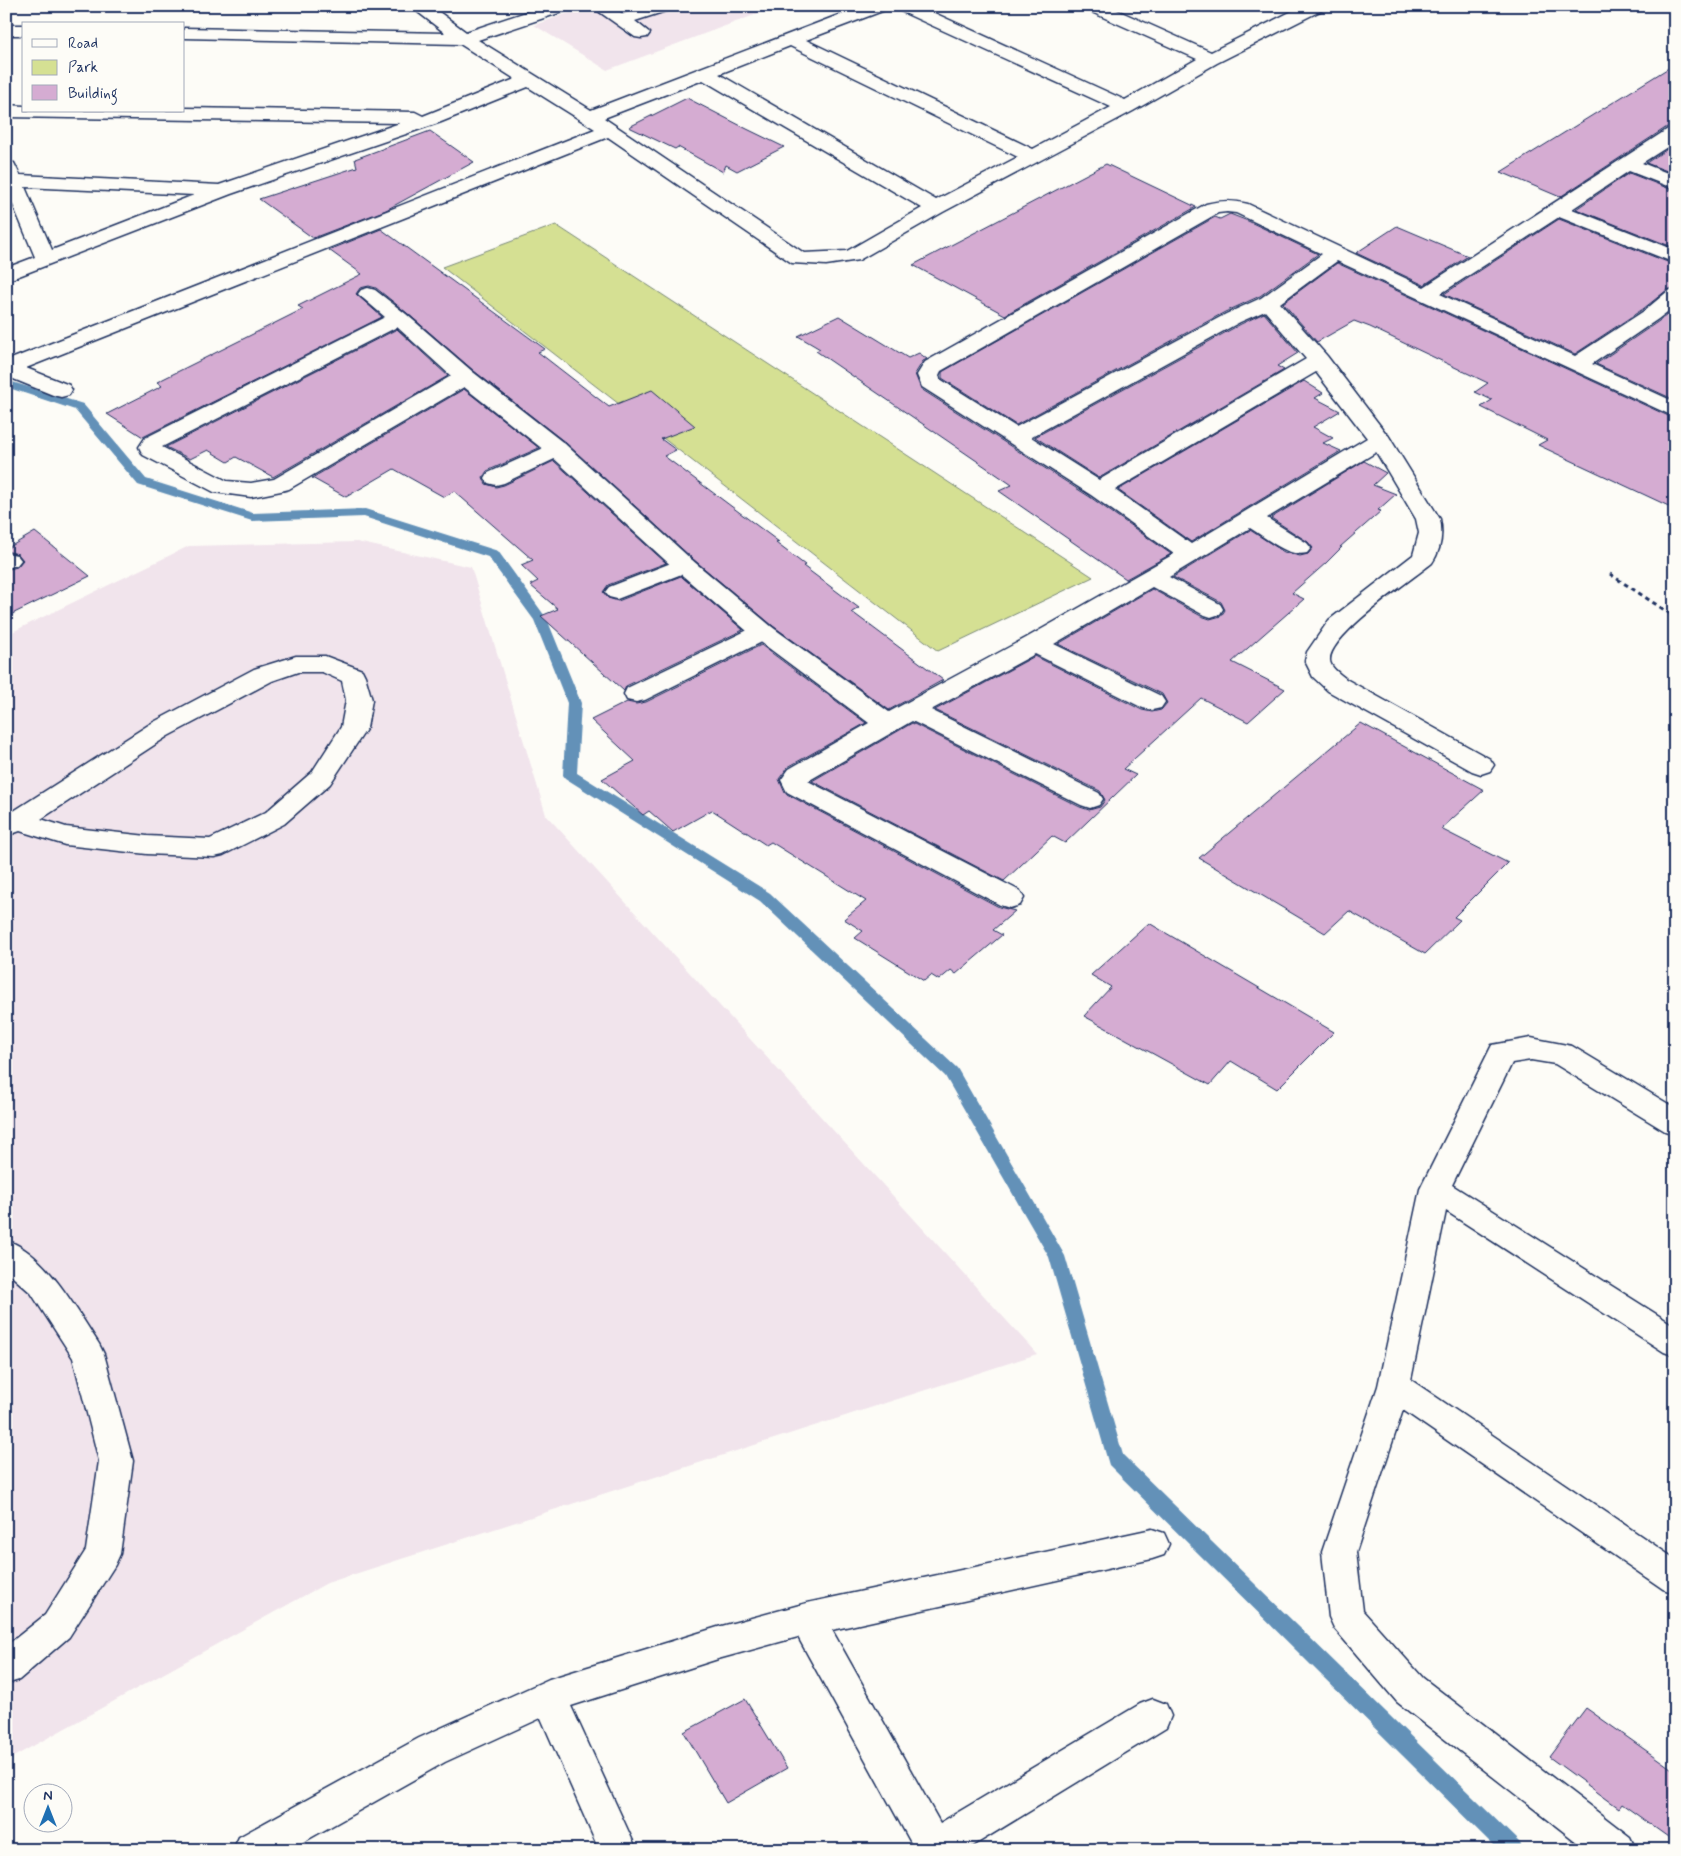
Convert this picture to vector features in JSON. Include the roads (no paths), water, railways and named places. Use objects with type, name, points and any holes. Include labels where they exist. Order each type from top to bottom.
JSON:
[{"type":"street","points":[[419,6],[464,39],[610,130],[799,258],[826,259],[852,256],[936,208],[1126,107],[1304,8]]},
{"type":"street","points":[[185,33],[464,39],[562,6]]},
{"type":"street","points":[[600,6],[641,33]]},
{"type":"street","points":[[622,20],[663,6]]},
{"type":"street","points":[[589,117],[879,6]]},
{"type":"street","points":[[904,6],[1126,107]]},
{"type":"street","points":[[1093,6],[1211,59]]},
{"type":"street","points":[[6,30],[22,30]]},
{"type":"street","points":[[791,40],[1032,156]]},
{"type":"street","points":[[704,72],[936,208]]},
{"type":"street","points":[[6,275],[224,190],[434,118],[529,80]]},
{"type":"street","points":[[6,112],[434,118]]},
{"type":"street","points":[[6,368],[610,130]]},
{"type":"street","points":[[1425,295],[1675,133]]},
{"type":"street","points":[[1629,164],[1675,183]]},
{"type":"street","points":[[46,259],[10,173],[224,190]]},
{"type":"street","points":[[1191,555],[1099,490],[930,382],[928,374],[933,367],[1213,208],[1226,206],[1241,208],[1675,410]]},
{"type":"street","points":[[1558,210],[1675,256]]},
{"type":"street","points":[[1017,436],[1233,318],[1268,302],[1337,252]]},
{"type":"street","points":[[368,294],[399,318],[465,377],[557,449],[684,565],[763,632],[888,724]]},
{"type":"street","points":[[1577,364],[1651,315],[1675,295]]},
{"type":"street","points":[[1268,302],[1319,361],[1380,440],[1428,519],[1432,533],[1424,558],[1338,625],[1318,652],[1318,661],[1322,671],[1337,685],[1482,765]]},
{"type":"street","points":[[1651,315],[1675,326]]},
{"type":"street","points":[[399,318],[153,443],[150,447],[151,450],[222,487],[251,490],[281,484],[465,377]]},
{"type":"street","points":[[1099,490],[1319,361]]},
{"type":"street","points":[[6,368],[61,390]]},
{"type":"street","points":[[1010,898],[796,786],[794,780],[798,775],[911,710],[1035,644],[1152,578],[1380,440]]},
{"type":"street","points":[[496,478],[557,449]]},
{"type":"street","points":[[1251,518],[1299,548]]},
{"type":"street","points":[[617,592],[684,565]]},
{"type":"street","points":[[1152,578],[1212,609]]},
{"type":"street","points":[[636,694],[763,632]]},
{"type":"street","points":[[1035,644],[1152,702]]},
{"type":"street","points":[[296,664],[326,664],[353,676],[359,700],[354,728],[321,778],[275,818],[214,848],[147,846],[65,836],[12,824],[159,730],[262,675],[296,664]]},
{"type":"street","points":[[911,710],[1090,799]]},
{"type":"street","points":[[1617,1850],[1410,1690],[1346,1617],[1339,1552],[1394,1386],[1435,1189],[1502,1053],[1531,1049],[1562,1054],[1675,1123]]},
{"type":"street","points":[[1435,1189],[1675,1343]]},
{"type":"street","points":[[6,1252],[42,1284],[88,1354],[116,1461],[103,1554],[57,1626],[6,1668]]},
{"type":"street","points":[[1394,1386],[1675,1578]]},
{"type":"street","points":[[270,1845],[432,1750],[549,1696],[718,1643],[807,1619],[1152,1544]]},
{"type":"street","points":[[807,1619],[935,1849],[1153,1716]]},
{"type":"street","points":[[549,1696],[618,1850]]},
{"type":"waterway","points":[[6,383],[79,407],[142,482],[252,517],[365,513],[493,554],[540,619],[574,703],[570,775],[765,897],[951,1072],[1057,1256],[1115,1459],[1513,1850]]}]
